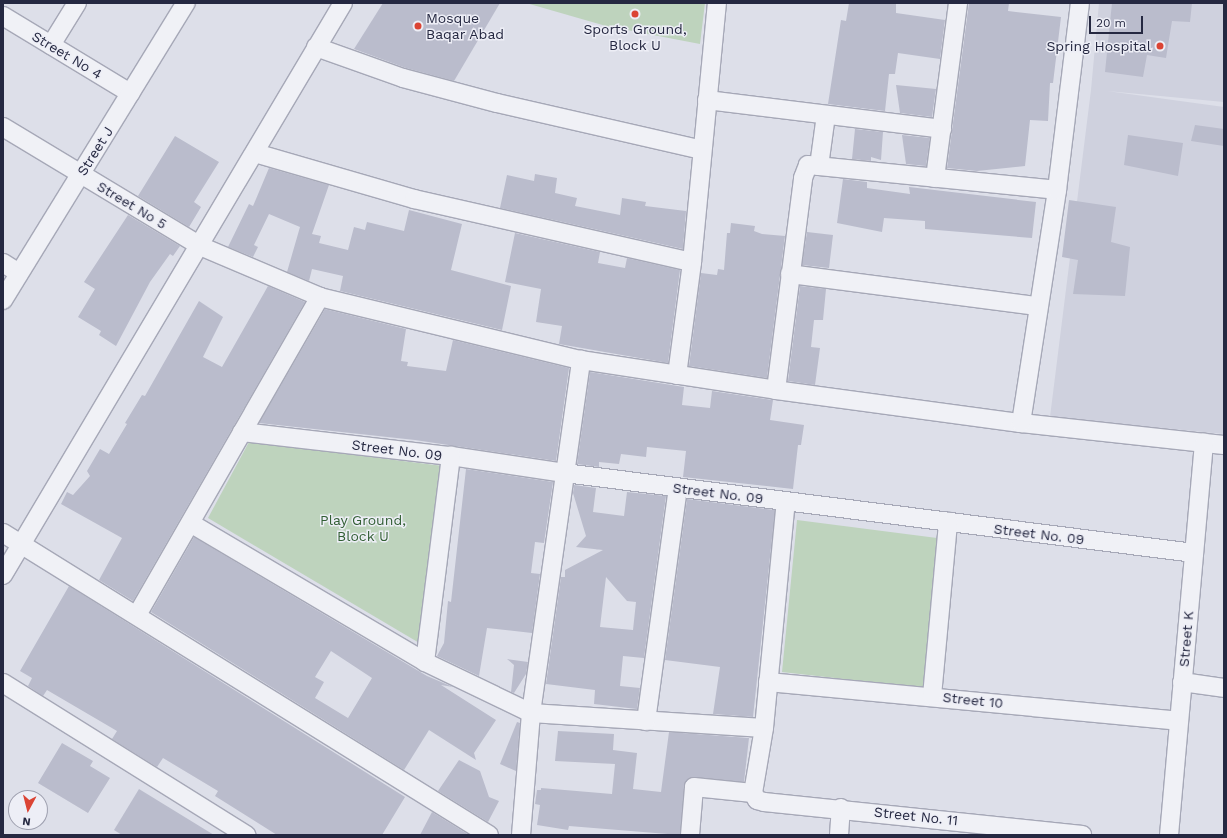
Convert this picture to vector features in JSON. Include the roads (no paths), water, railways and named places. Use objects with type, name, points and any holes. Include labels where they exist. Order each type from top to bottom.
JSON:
[{"type":"street","points":[[51,45],[76,3]]},
{"type":"street","name":"Street J","points":[[3,300],[186,3]]},
{"type":"street","points":[[3,575],[200,246],[343,3]]},
{"type":"street","points":[[677,375],[692,262],[717,3]]},
{"type":"street","points":[[935,178],[958,3]]},
{"type":"street","points":[[1021,423],[1057,190],[1080,3]]},
{"type":"street","name":"Street No 4","points":[[3,16],[130,93]]},
{"type":"street","points":[[316,47],[403,78],[497,103],[702,150]]},
{"type":"street","points":[[707,100],[942,129]]},
{"type":"street","points":[[819,166],[826,115]]},
{"type":"street","name":"Street No 5","points":[[3,126],[200,246],[320,297],[581,360],[776,390],[1021,423],[1224,445]]},
{"type":"street","points":[[255,153],[414,199],[692,262]]},
{"type":"street","points":[[776,390],[790,274],[805,170],[808,166],[1057,190]]},
{"type":"street","points":[[3,263],[19,273]]},
{"type":"street","points":[[790,274],[1038,306]]},
{"type":"street","points":[[137,615],[192,524],[242,432],[320,297]]},
{"type":"street","points":[[521,835],[531,713],[581,360]]},
{"type":"street","name":"Street No. 09","points":[[242,432],[451,456],[678,488],[1194,553]]},
{"type":"street","name":"Street K","points":[[1170,835],[1178,721],[1204,443]]},
{"type":"street","points":[[425,662],[451,456]]},
{"type":"street","points":[[646,721],[678,488]]},
{"type":"street","points":[[690,835],[694,788],[753,793],[764,728],[786,501]]},
{"type":"street","points":[[932,696],[948,522]]},
{"type":"street","points":[[192,524],[425,662],[531,713],[764,728]]},
{"type":"street","points":[[3,533],[489,835]]},
{"type":"street","name":"Street 10","points":[[768,682],[932,696],[1178,721]]},
{"type":"street","points":[[1182,682],[1224,688]]},
{"type":"street","points":[[3,683],[246,835]]},
{"type":"street","name":"Street No. 11","points":[[753,793],[757,800],[764,802],[841,808],[1082,835]]},
{"type":"street","points":[[838,835],[841,808]]},
{"type":"place","name":"Sports Ground, Block U","points":[[635,14]]},
{"type":"place","name":"Mosque Baqar Abad","points":[[418,26]]},
{"type":"place","name":"Spring Hospital","points":[[1160,46]]},
{"type":"park label","name":"Play Ground, Block U","points":[[363,528]]}]
